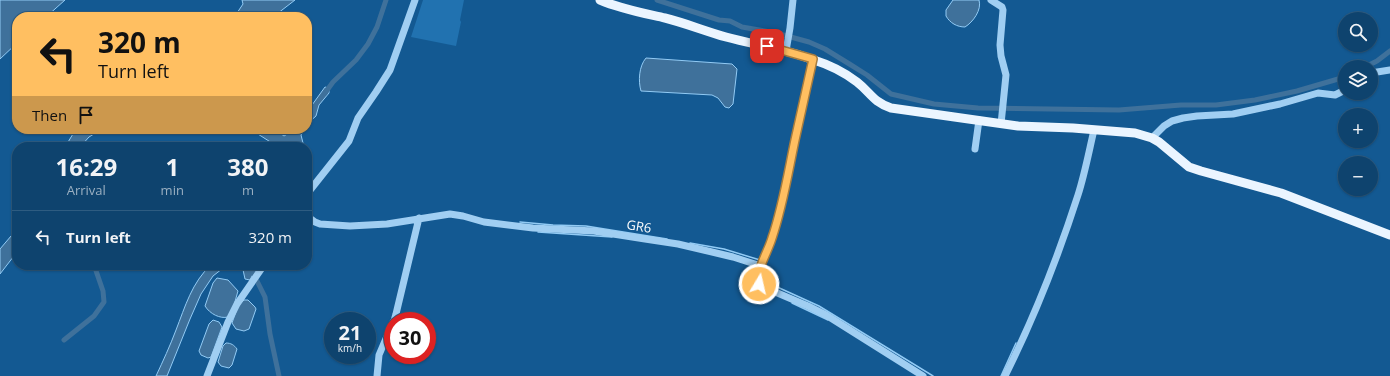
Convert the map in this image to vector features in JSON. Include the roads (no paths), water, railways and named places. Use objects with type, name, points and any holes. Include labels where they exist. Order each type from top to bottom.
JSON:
[{"type":"main road","points":[[600,0],[632,11],[666,18],[727,37],[786,49],[813,59],[847,74],[875,100],[891,108],[1018,126],[1094,130],[1135,134],[1152,138],[1189,167],[1280,193],[1390,235]]},
{"type":"street","points":[[312,188],[349,141],[358,118],[390,70],[415,0]]},
{"type":"street","points":[[786,49],[793,0]]},
{"type":"street","points":[[992,0],[1002,7],[1003,10],[1000,45],[1006,75],[1005,97],[1001,124]]},
{"type":"street","points":[[813,59],[778,219],[771,243],[761,266],[758,280],[759,284],[826,315],[923,376]]},
{"type":"street","points":[[1378,72],[1390,70]]},
{"type":"street","points":[[1152,138],[1164,126],[1172,121],[1183,118],[1233,114],[1318,93],[1335,95],[1338,94]]},
{"type":"street","points":[[975,149],[979,120]]},
{"type":"street","points":[[1005,376],[1021,345],[1050,274],[1078,194],[1094,130]]},
{"type":"street","name":"GR6","points":[[312,220],[320,224],[343,226],[387,224],[450,214],[484,222],[533,228],[601,232],[678,244],[733,257],[761,266]]},
{"type":"street","points":[[396,312],[419,218]]},
{"type":"street","points":[[206,376],[237,304],[261,270]]},
{"type":"street","points":[[377,376],[379,355],[384,343]]},
{"type":"waterway","points":[[325,93],[333,82],[356,60],[368,44],[377,27],[386,0]]},
{"type":"waterway","points":[[657,0],[719,20],[730,21],[742,27],[776,33],[809,42],[825,49],[867,75],[891,94],[934,104],[978,108],[1119,110],[1181,105],[1216,105],[1255,100],[1297,91],[1338,79]]},
{"type":"waterway","points":[[1378,60],[1390,51]]},
{"type":"waterway","points":[[520,222],[586,226],[667,239]]},
{"type":"waterway","points":[[538,232],[612,237]]},
{"type":"waterway","points":[[690,243],[724,249],[760,260]]},
{"type":"waterway","points":[[764,264],[766,279],[775,286],[819,306],[933,376]]},
{"type":"waterway","points":[[64,340],[94,316],[104,302],[103,291],[96,270]]},
{"type":"waterway","points":[[252,270],[265,297],[270,334],[279,376]]},
{"type":"waterway","points":[[792,303],[828,320]]},
{"type":"waterway","points":[[1001,376],[1016,343]]}]
